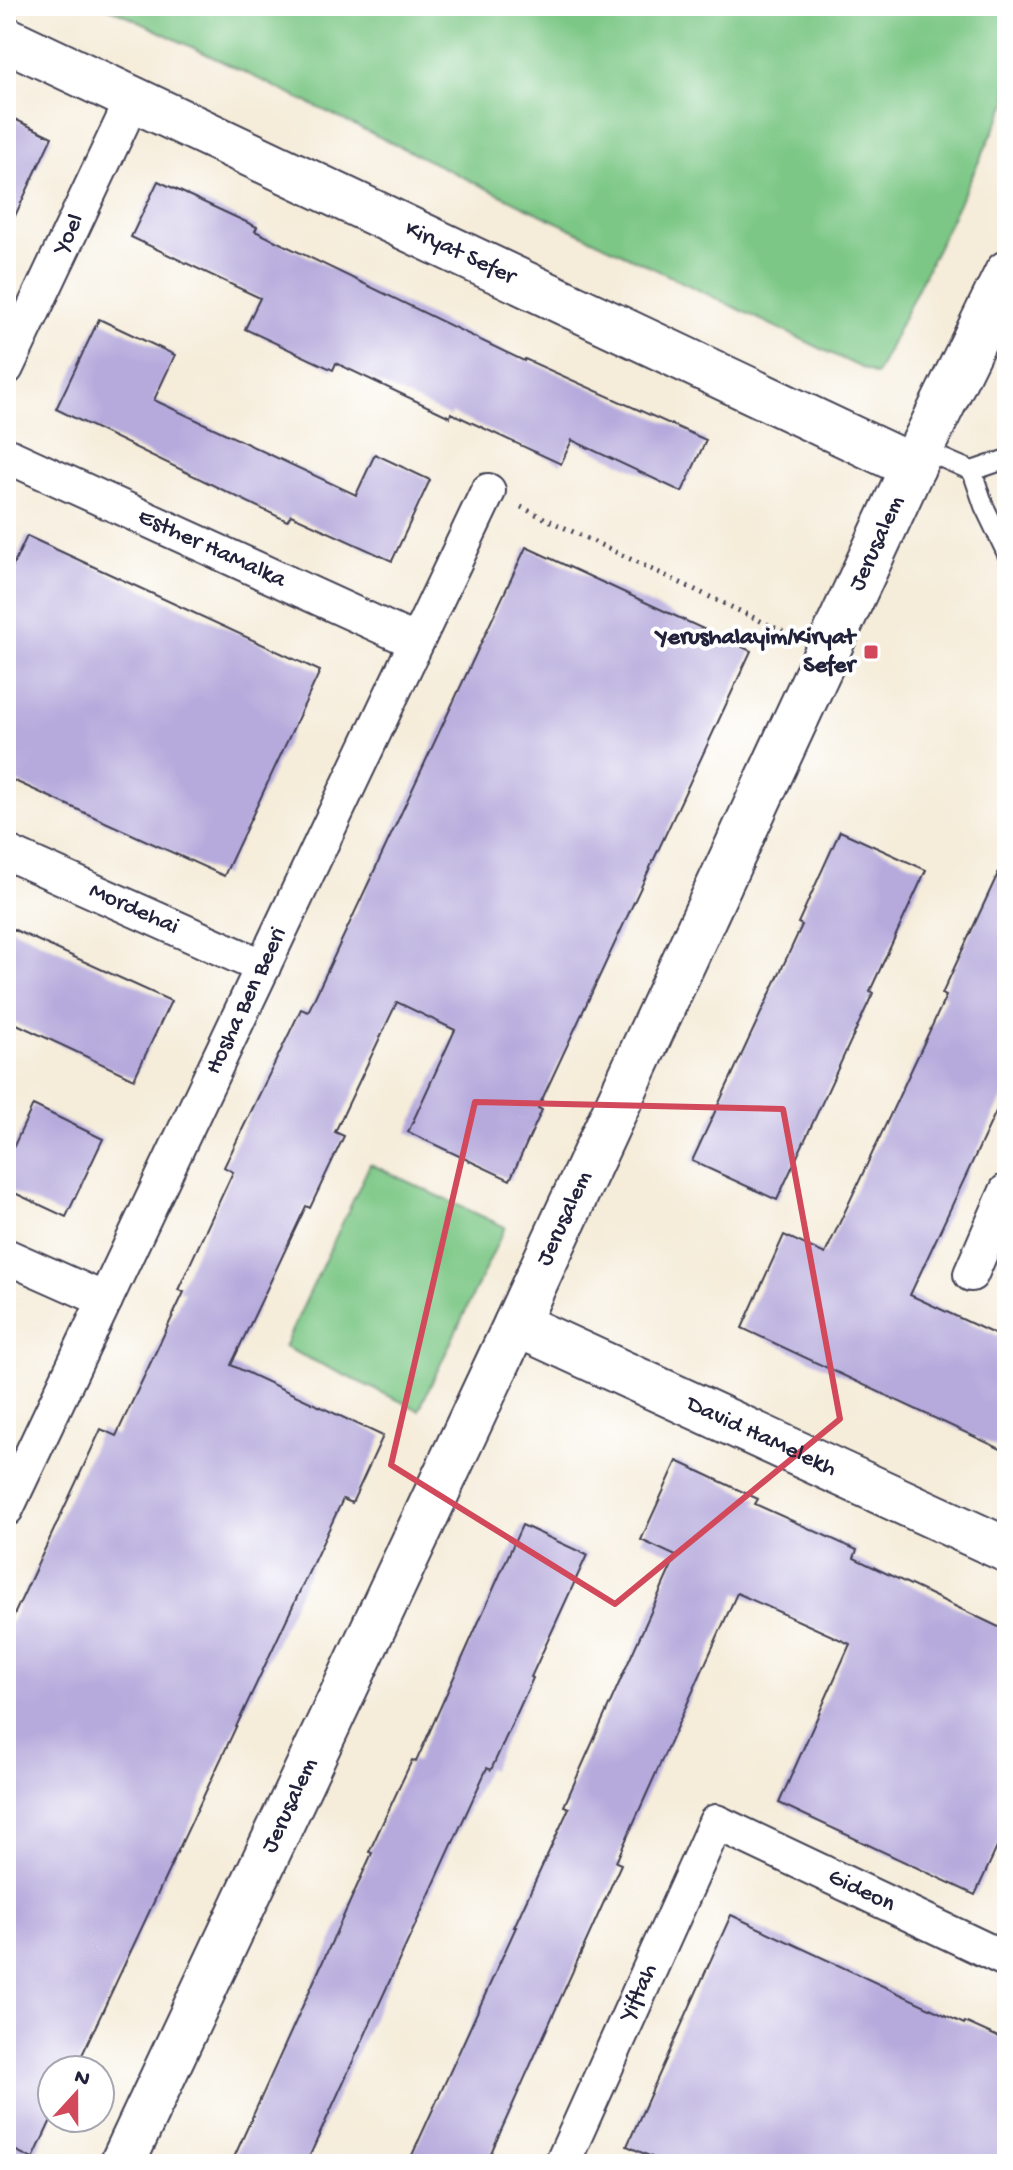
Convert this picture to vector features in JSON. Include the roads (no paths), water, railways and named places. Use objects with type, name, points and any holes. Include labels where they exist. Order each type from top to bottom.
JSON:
[{"type":"street","name":"Kiryat Sefer","points":[[6,39],[917,458]]},
{"type":"street","name":"Yoel","points":[[6,368],[133,99]]},
{"type":"street","name":"Jerusalem","points":[[122,2164],[917,458],[1007,273]]},
{"type":"street","name":"Esther HaMalka","points":[[6,455],[416,642]]},
{"type":"street","name":"Hosha Ben Beeri","points":[[6,1509],[488,491]]},
{"type":"street","name":"Mordehai","points":[[6,852],[263,967]]},
{"type":"street","points":[[971,1274],[1007,1191]]},
{"type":"street","points":[[6,1256],[105,1300]]},
{"type":"street","name":"David HaMelekh","points":[[516,1324],[1007,1550]]},
{"type":"street","name":"Gideon","points":[[716,1822],[1007,1960]]},
{"type":"street","name":"Yiftah","points":[[562,2164],[716,1822]]},
{"type":"lane","points":[[917,458],[972,471],[1007,459]]},
{"type":"lane","points":[[972,471],[984,506],[1007,554]]},
{"type":"place","name":"Yerushalayim/Kiryat Sefer","points":[[871,652]]}]
